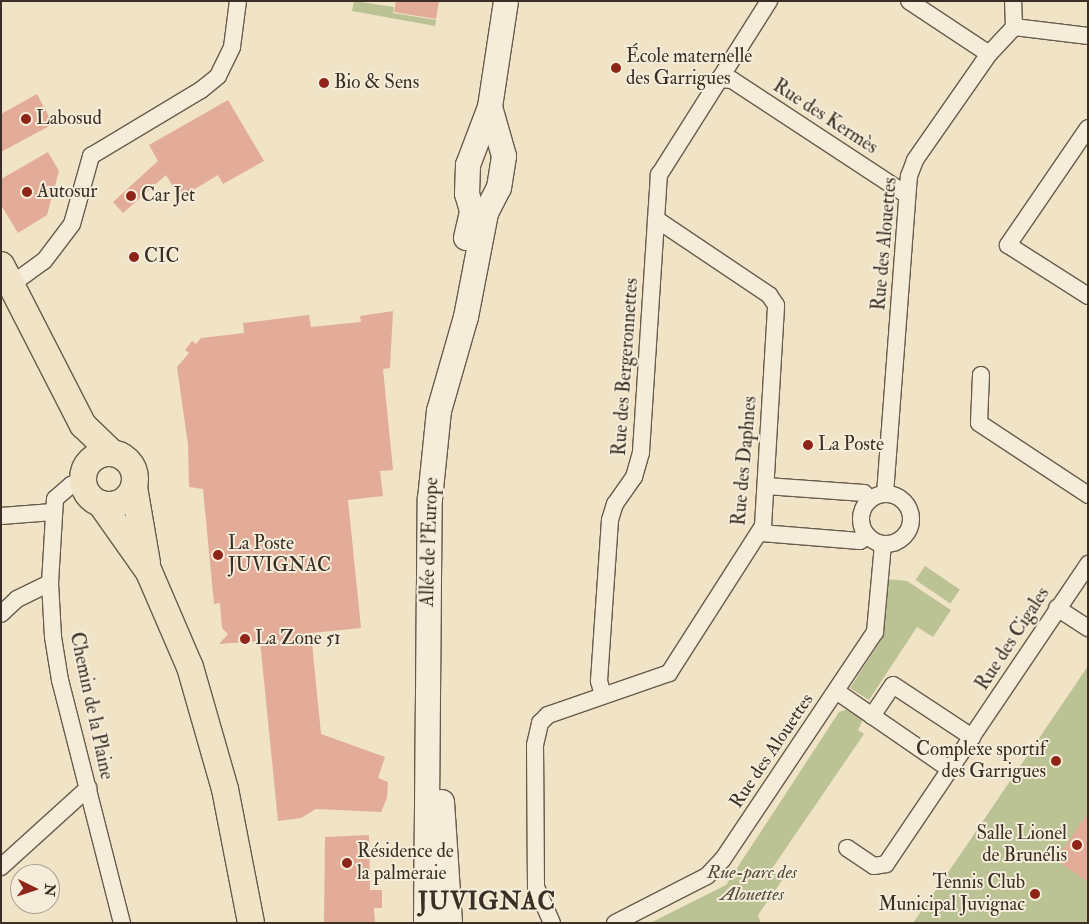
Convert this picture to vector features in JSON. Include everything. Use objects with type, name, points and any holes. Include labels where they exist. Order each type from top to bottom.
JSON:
[{"type":"main road","points":[[7,275],[83,425],[111,452],[127,459],[132,466],[134,488],[149,572]]},
{"type":"main road","points":[[83,425],[84,474],[90,498],[101,504],[149,572],[190,666],[211,734],[251,923]]},
{"type":"main road","points":[[84,474],[97,455],[111,452]]},
{"type":"main road","points":[[101,504],[119,503],[134,488]]},
{"type":"street","points":[[7,275],[44,261],[72,224],[91,156],[201,90],[218,76],[232,47],[238,1]]},
{"type":"street","name":"Allée de l'Europe","points":[[480,202],[468,165],[489,142],[490,107],[506,1]]},
{"type":"street","name":"Rue des Bergeronnettes","points":[[603,695],[599,681],[610,520],[615,504],[634,477],[641,452],[656,220],[663,166],[769,1]]},
{"type":"street","points":[[909,1],[989,54]]},
{"type":"street","points":[[1013,1],[1014,27],[1088,36]]},
{"type":"street","name":"Rue des Alouettes","points":[[877,497],[907,195],[915,160],[989,54],[1014,27]]},
{"type":"street","name":"Rue des Kermès","points":[[719,79],[732,80],[907,195]]},
{"type":"street","points":[[1088,128],[1008,245],[1088,296]]},
{"type":"street","name":"Allée de l'Europe","points":[[426,923],[426,752],[430,714],[430,499],[439,411],[448,371],[452,317],[480,202],[501,180],[504,156],[489,142]]},
{"type":"street","name":"Rue des Daphnes","points":[[603,695],[669,673],[761,533],[766,486],[777,312],[774,300],[656,220]]},
{"type":"street","points":[[981,376],[979,423],[1088,495]]},
{"type":"street","name":"Chemin de la Plaine","points":[[84,474],[59,492],[53,512],[50,583],[60,680],[122,923]]},
{"type":"street","points":[[766,486],[864,493],[877,497],[900,499],[911,519],[905,535],[883,544],[867,536],[861,516],[877,497]]},
{"type":"street","points":[[1,516],[53,512]]},
{"type":"street","points":[[761,533],[860,541],[867,536]]},
{"type":"street","name":"Rue des Alouettes","points":[[615,923],[708,876],[875,632],[883,544]]},
{"type":"street","name":"Rue des Cigales","points":[[847,848],[874,866],[886,864],[951,770],[1056,608],[1088,564]]},
{"type":"street","points":[[1,614],[17,599],[50,583]]},
{"type":"street","points":[[1056,608],[1088,628]]},
{"type":"street","points":[[872,716],[893,685],[972,737]]},
{"type":"street","points":[[836,691],[951,770]]},
{"type":"street","points":[[552,923],[536,887],[536,732],[548,715],[603,695]]},
{"type":"street","name":"Allée de l'Europe","points":[[430,714],[438,751],[450,923]]},
{"type":"street","points":[[1,867],[88,788]]},
{"type":"green space","points":[[354,1],[394,7],[393,13],[436,20],[435,26],[352,11]]},
{"type":"green space","points":[[925,566],[960,589],[950,604],[915,580]]},
{"type":"green space","points":[[887,579],[907,581],[951,610],[933,637],[917,627],[869,700],[850,688],[879,643]]},
{"type":"green space","name":"Complexe sportif des Garrigues","points":[[1088,666],[1088,923],[913,923],[960,855]]},
{"type":"green space","name":"Rue-parc des Alouettes","points":[[848,709],[863,720],[858,730],[864,734],[773,867],[771,871],[783,879],[758,915],[761,923],[650,923],[726,885],[839,712]]},
{"type":"building","points":[[396,1],[439,1],[436,19],[394,12]]},
{"type":"building","name":"Labosud","points":[[37,94],[53,124],[1,152],[1,114]]},
{"type":"building","points":[[228,100],[264,161],[223,184],[218,175],[180,198],[166,175],[123,213],[113,202],[158,161],[149,145]]},
{"type":"building","name":"Autosur","points":[[48,152],[59,171],[47,215],[18,233],[1,205],[1,179]]},
{"type":"building","points":[[393,311],[390,368],[383,369],[393,470],[380,471],[383,496],[348,500],[361,628],[311,633],[321,734],[385,757],[378,778],[388,782],[387,798],[381,812],[316,809],[301,818],[278,821],[260,641],[219,644],[228,634],[222,628],[220,603],[214,604],[203,489],[189,487],[188,445],[177,367],[189,353],[185,350],[192,341],[196,344],[201,338],[244,333],[243,323],[309,315],[311,327],[361,322],[360,316]]},
{"type":"building","name":"Salle Lionel de Brunélis","points":[[1088,813],[1088,882],[1056,860]]},
{"type":"building","name":"Résidence de la palmeraie","points":[[369,835],[370,890],[382,890],[382,908],[374,908],[375,923],[324,923],[325,837]]},
{"type":"place","name":"École maternelle des Garrigues","points":[[616,68]]},
{"type":"place","name":"Bio & Sens","points":[[324,83]]},
{"type":"place","name":"Labosud","points":[[26,119]]},
{"type":"place","name":"Autosur","points":[[27,192]]},
{"type":"place","name":"Car Jet","points":[[131,196]]},
{"type":"place","name":"CIC","points":[[134,257]]},
{"type":"place","name":"La Poste","points":[[808,445]]},
{"type":"place","name":"La Poste JUVIGNAC","points":[[218,555]]},
{"type":"place","name":"La Zone 51","points":[[245,639]]},
{"type":"place","name":"Complexe sportif des Garrigues","points":[[1056,761]]},
{"type":"place","name":"Salle Lionel de Brunélis","points":[[1077,845]]},
{"type":"place","name":"Résidence de la palmeraie","points":[[347,863]]},
{"type":"place","name":"Tennis Club Municipal Juvignac","points":[[1035,894]]},
{"type":"district","name":"JUVIGNAC","points":[[487,902]]}]
